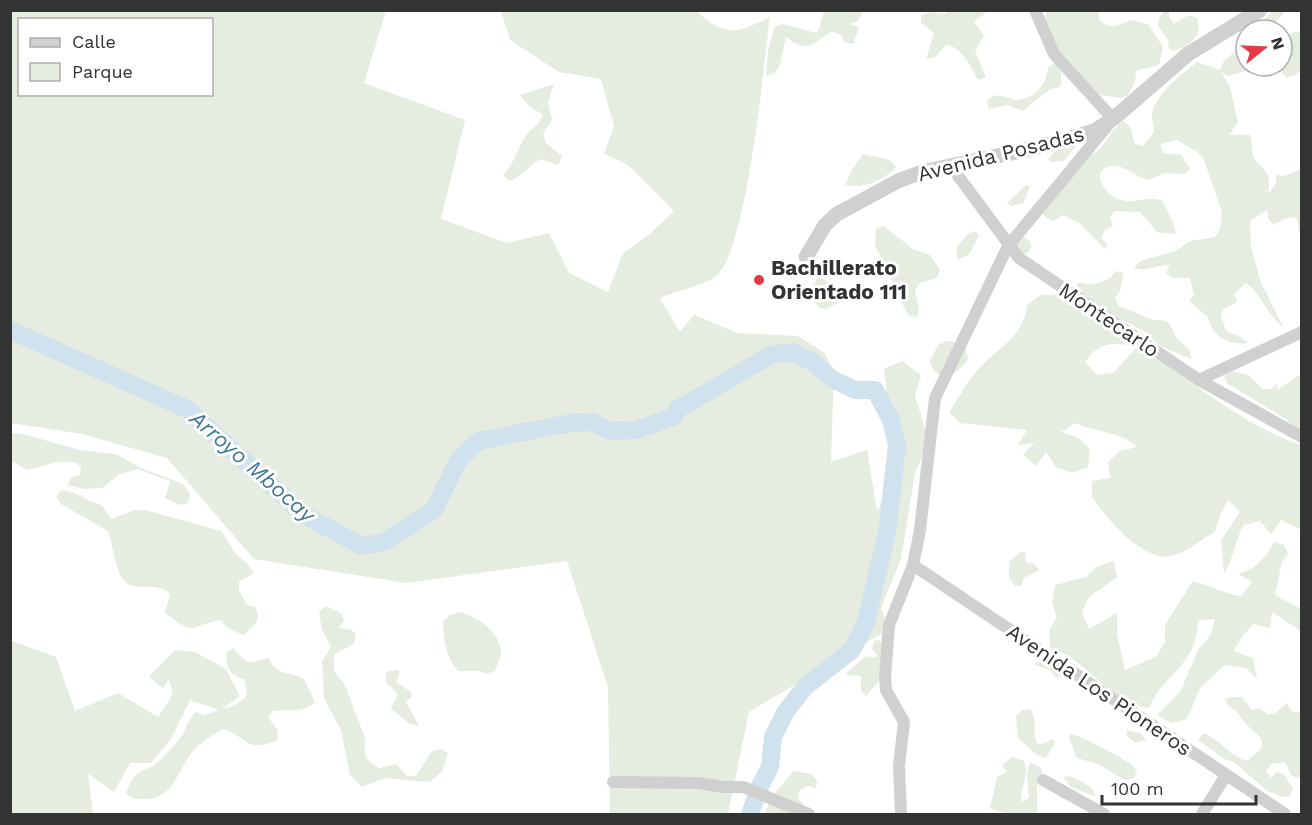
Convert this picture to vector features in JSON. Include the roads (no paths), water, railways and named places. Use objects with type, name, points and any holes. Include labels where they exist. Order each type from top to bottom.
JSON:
[{"type":"street","points":[[901,814],[899,766],[904,722],[886,690],[889,625],[913,565],[935,398],[1008,246],[1113,119],[1053,54],[1035,10]]},
{"type":"street","name":"Avenida Posadas","points":[[806,257],[825,225],[849,206],[898,182],[950,165],[1084,136],[1113,119],[1188,54],[1260,10]]},
{"type":"street","name":"Montecarlo","points":[[950,165],[1018,258],[1199,380],[1302,437]]},
{"type":"street","points":[[1199,380],[1302,332]]},
{"type":"street","name":"Avenida Los Pioneros","points":[[913,565],[1285,814]]},
{"type":"street","points":[[1202,814],[1226,775]]},
{"type":"street","points":[[1043,780],[1104,814]]},
{"type":"street","points":[[613,783],[699,783],[723,787],[743,787],[809,814]]},
{"type":"waterway","name":"Arroyo Mbocay","points":[[10,330],[187,409],[304,515],[362,546],[384,542],[434,510],[458,461],[478,441],[571,423],[593,422],[609,431],[636,430],[673,417],[678,409],[771,355],[793,352],[814,363],[832,379],[855,390],[875,390],[891,420],[897,445],[887,533],[866,622],[852,650],[805,687],[786,711],[773,737],[770,767],[758,790]]},
{"type":"waterway","name":"Arroyo Mbocay","points":[[750,814],[755,800]]},
{"type":"place","name":"Bachillerato Orientado 111","points":[[759,280]]}]
